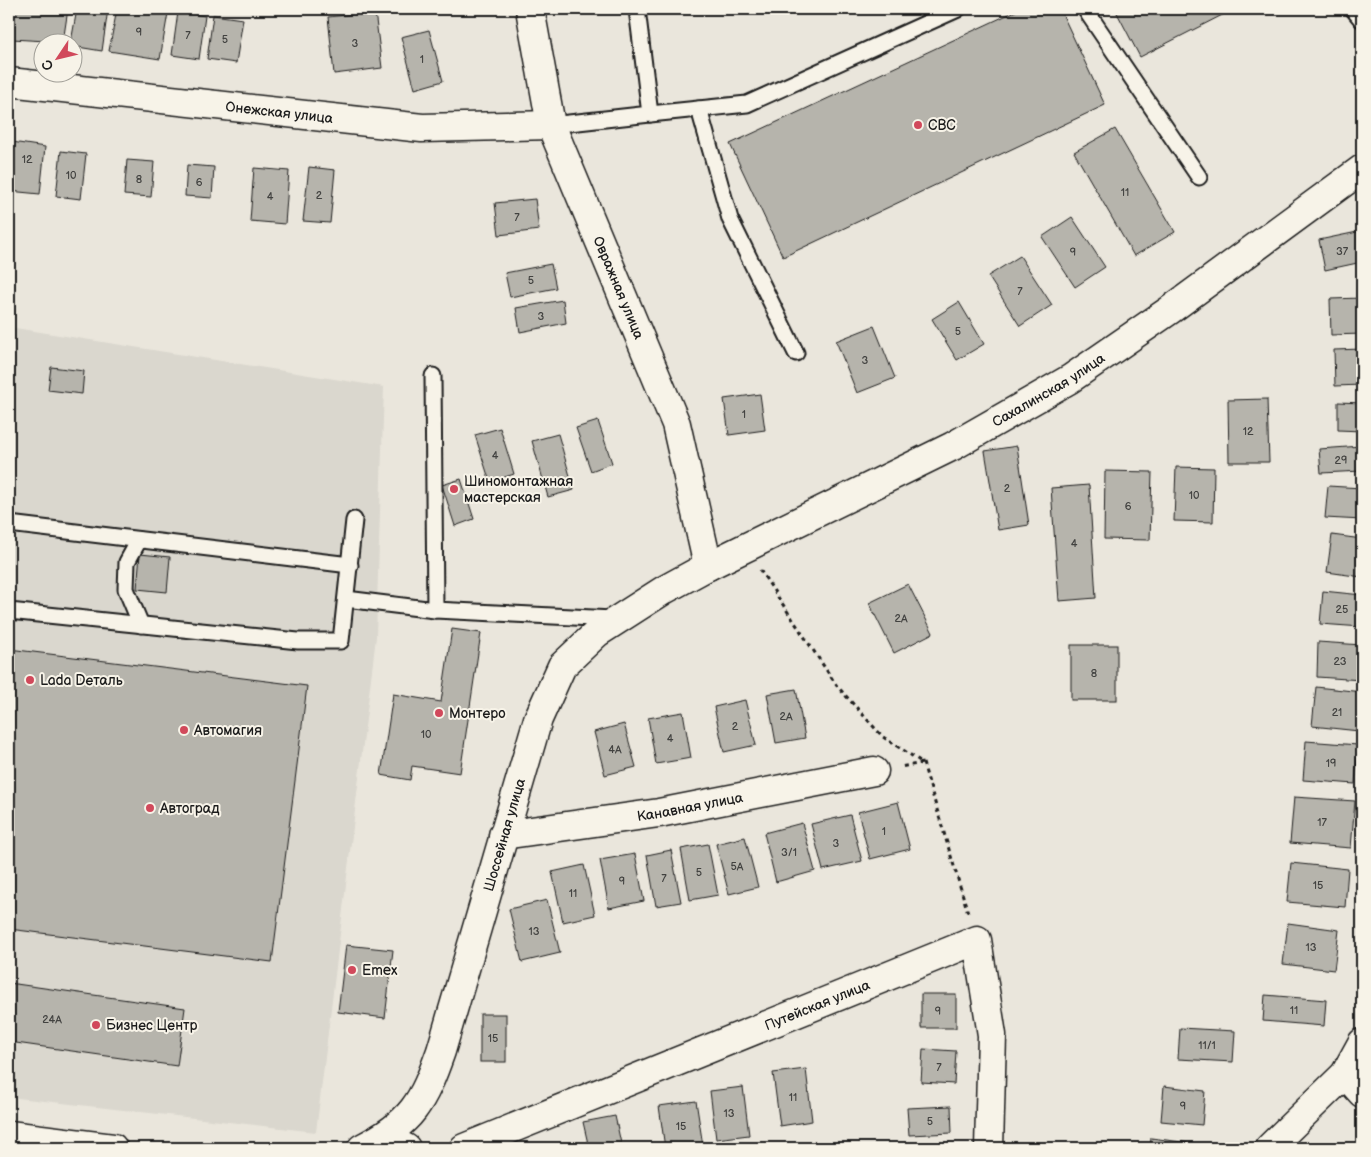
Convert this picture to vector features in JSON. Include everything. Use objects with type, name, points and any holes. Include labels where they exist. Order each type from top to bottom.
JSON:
[{"type":"street","name":"Овражная улица","points":[[530,9],[551,125],[676,424],[708,566]]},
{"type":"street","name":"Онежская улица","points":[[9,82],[422,128],[551,125]]},
{"type":"street","name":"Сахалинская улица","points":[[708,566],[953,446],[1070,379],[1170,310],[1362,169]]},
{"type":"street","name":"Шоссейная улица","points":[[384,1145],[416,1109],[430,1084],[444,1042],[538,719],[562,666],[597,632],[708,566]]},
{"type":"street","name":"Канавная улица","points":[[503,835],[660,813],[874,771]]},
{"type":"street","name":"Путейская улица","points":[[464,1148],[976,940]]},
{"type":"street","points":[[976,940],[992,1035],[989,1148]]},
{"type":"street","points":[[1269,1148],[1354,1084],[1362,1043]]},
{"type":"street","points":[[9,1135],[113,1148]]},
{"type":"lane","points":[[637,9],[650,114]]},
{"type":"lane","points":[[551,125],[747,104],[958,9]]},
{"type":"lane","points":[[1085,9],[1199,177]]},
{"type":"lane","points":[[1353,9],[1362,20]]},
{"type":"lane","points":[[699,109],[730,219],[796,353]]},
{"type":"lane","points":[[433,376],[435,610]]},
{"type":"lane","points":[[9,610],[298,641],[341,640],[354,520]]},
{"type":"lane","points":[[9,524],[350,565]]},
{"type":"lane","points":[[139,540],[127,562],[126,589],[141,625]]},
{"type":"lane","points":[[346,599],[435,610],[616,620]]},
{"type":"path","points":[[746,549],[837,686],[884,737],[923,763],[976,940]]},
{"type":"path","points":[[874,771],[923,763]]},
{"type":"shaded area","points":[[9,327],[384,387],[376,637],[316,1132],[9,1097]]},
{"type":"building","points":[[15,9],[68,9],[65,32],[32,32],[32,40],[12,39]]},
{"type":"building","points":[[77,9],[108,9],[102,51],[82,48],[82,32],[73,32]]},
{"type":"building","points":[[117,9],[144,9],[168,13],[160,59],[109,51]]},
{"type":"building","name":"СВС","points":[[1020,9],[1060,9],[1105,105],[783,257],[730,144]]},
{"type":"building","points":[[1115,9],[1234,9],[1140,57]]},
{"type":"building","points":[[178,12],[205,16],[199,59],[172,55]]},
{"type":"building","points":[[375,12],[382,68],[334,74],[328,17]]},
{"type":"building","points":[[213,15],[243,19],[236,63],[207,59]]},
{"type":"building","points":[[429,30],[443,81],[415,89],[401,37]]},
{"type":"building","points":[[1115,129],[1175,232],[1134,256],[1074,152]]},
{"type":"building","points":[[12,142],[45,147],[40,194],[9,191]]},
{"type":"building","points":[[61,151],[86,154],[81,199],[56,196]]},
{"type":"building","points":[[127,160],[154,162],[151,197],[124,195]]},
{"type":"building","points":[[187,165],[214,167],[212,198],[185,196]]},
{"type":"building","points":[[309,167],[335,170],[330,223],[303,221]]},
{"type":"building","points":[[254,168],[289,171],[285,224],[250,221]]},
{"type":"building","points":[[535,199],[539,230],[499,235],[495,203]]},
{"type":"building","points":[[1072,217],[1105,267],[1075,287],[1042,237]]},
{"type":"building","points":[[1362,231],[1362,262],[1325,270],[1319,240]]},
{"type":"building","points":[[1020,256],[1052,305],[1020,326],[988,276]]},
{"type":"building","points":[[551,264],[556,288],[510,297],[505,273]]},
{"type":"building","points":[[1362,298],[1362,334],[1331,335],[1330,299]]},
{"type":"building","points":[[563,300],[566,323],[520,332],[516,308]]},
{"type":"building","points":[[959,302],[984,344],[957,360],[932,319]]},
{"type":"building","points":[[874,326],[895,378],[857,393],[836,341]]},
{"type":"building","points":[[1362,349],[1362,385],[1335,386],[1334,350]]},
{"type":"building","points":[[51,367],[84,371],[82,394],[48,390]]},
{"type":"building","points":[[760,394],[765,430],[729,435],[724,399]]},
{"type":"building","points":[[1267,399],[1269,462],[1229,462],[1228,400]]},
{"type":"building","points":[[1338,402],[1362,403],[1362,431],[1338,430]]},
{"type":"building","points":[[598,421],[612,463],[591,471],[576,428]]},
{"type":"building","points":[[500,428],[514,474],[490,482],[475,435]]},
{"type":"building","points":[[558,434],[574,490],[548,497],[532,441]]},
{"type":"building","points":[[1017,446],[1029,525],[998,530],[985,451]]},
{"type":"building","points":[[1362,446],[1362,471],[1321,473],[1319,449]]},
{"type":"building","points":[[1176,467],[1214,468],[1213,522],[1174,521]]},
{"type":"building","points":[[1105,471],[1152,472],[1150,540],[1104,539]]},
{"type":"building","points":[[461,479],[474,519],[455,526],[442,485]]},
{"type":"building","points":[[1089,485],[1096,598],[1059,601],[1051,488]]},
{"type":"building","points":[[1328,486],[1362,488],[1362,520],[1325,518]]},
{"type":"building","points":[[1332,535],[1362,539],[1362,577],[1327,572]]},
{"type":"building","points":[[140,554],[170,557],[167,592],[137,589]]},
{"type":"building","points":[[908,584],[933,633],[894,653],[869,603]]},
{"type":"building","points":[[1323,591],[1362,595],[1362,627],[1320,624]]},
{"type":"building","points":[[452,629],[481,633],[460,773],[412,766],[410,780],[381,775],[393,694],[441,702]]},
{"type":"building","points":[[1318,642],[1362,645],[1362,680],[1317,677]]},
{"type":"building","points":[[1071,645],[1117,645],[1117,700],[1071,700]]},
{"type":"building","name":"Автоград","points":[[9,649],[307,686],[272,962],[9,929]]},
{"type":"building","points":[[1316,687],[1362,692],[1359,731],[1312,726]]},
{"type":"building","points":[[796,689],[805,738],[776,743],[767,694]]},
{"type":"building","points":[[745,700],[756,745],[724,752],[714,707]]},
{"type":"building","points":[[683,712],[691,758],[656,764],[648,718]]},
{"type":"building","points":[[624,724],[636,767],[605,775],[594,732]]},
{"type":"building","points":[[1306,741],[1358,745],[1355,784],[1303,780]]},
{"type":"building","points":[[1294,797],[1355,801],[1351,848],[1290,843]]},
{"type":"building","points":[[898,802],[910,849],[870,859],[858,812]]},
{"type":"building","points":[[850,815],[862,861],[823,870],[811,824]]},
{"type":"building","points":[[802,823],[815,871],[776,882],[764,833]]},
{"type":"building","points":[[745,837],[758,887],[729,894],[716,844]]},
{"type":"building","points":[[708,844],[718,895],[690,900],[681,849]]},
{"type":"building","points":[[671,850],[681,902],[656,906],[647,855]]},
{"type":"building","points":[[635,854],[644,901],[609,908],[600,860]]},
{"type":"building","points":[[1291,863],[1348,869],[1345,907],[1287,902]]},
{"type":"building","points":[[584,865],[595,915],[563,922],[552,872]]},
{"type":"building","points":[[547,900],[560,953],[522,962],[509,909]]},
{"type":"building","points":[[1288,923],[1339,930],[1334,970],[1283,964]]},
{"type":"building","points":[[346,945],[393,950],[385,1018],[338,1012]]},
{"type":"building","name":"Бизнес Центр","points":[[9,983],[185,1008],[177,1066],[9,1042]]},
{"type":"building","points":[[921,994],[956,994],[956,1028],[921,1028]]},
{"type":"building","points":[[1265,995],[1326,1000],[1324,1026],[1263,1021]]},
{"type":"building","points":[[480,1014],[506,1014],[506,1062],[480,1062]]},
{"type":"building","points":[[1180,1028],[1235,1031],[1233,1062],[1178,1059]]},
{"type":"building","points":[[923,1049],[956,1051],[954,1084],[921,1082]]},
{"type":"building","points":[[806,1069],[812,1121],[780,1126],[773,1073]]},
{"type":"building","points":[[1164,1086],[1205,1091],[1202,1125],[1161,1121]]},
{"type":"building","points":[[743,1087],[749,1135],[716,1139],[710,1091]]},
{"type":"building","points":[[696,1101],[703,1146],[665,1148],[659,1106]]},
{"type":"building","points":[[951,1106],[952,1133],[909,1135],[907,1108]]},
{"type":"building","points":[[615,1116],[622,1148],[589,1148],[583,1122]]},
{"type":"building","points":[[1151,1138],[1197,1144],[1196,1148],[1150,1148]]},
{"type":"place","name":"СВС","points":[[918,125]]},
{"type":"place","name":"Шиномонтажная мастерская","points":[[454,489]]},
{"type":"place","name":"Lada Dеталь","points":[[30,680]]},
{"type":"place","name":"Монтеро","points":[[439,713]]},
{"type":"place","name":"Автомагия","points":[[184,730]]},
{"type":"place","name":"Автоград","points":[[150,808]]},
{"type":"place","name":"Emex","points":[[352,970]]},
{"type":"place","name":"Бизнес Центр","points":[[96,1025]]}]
